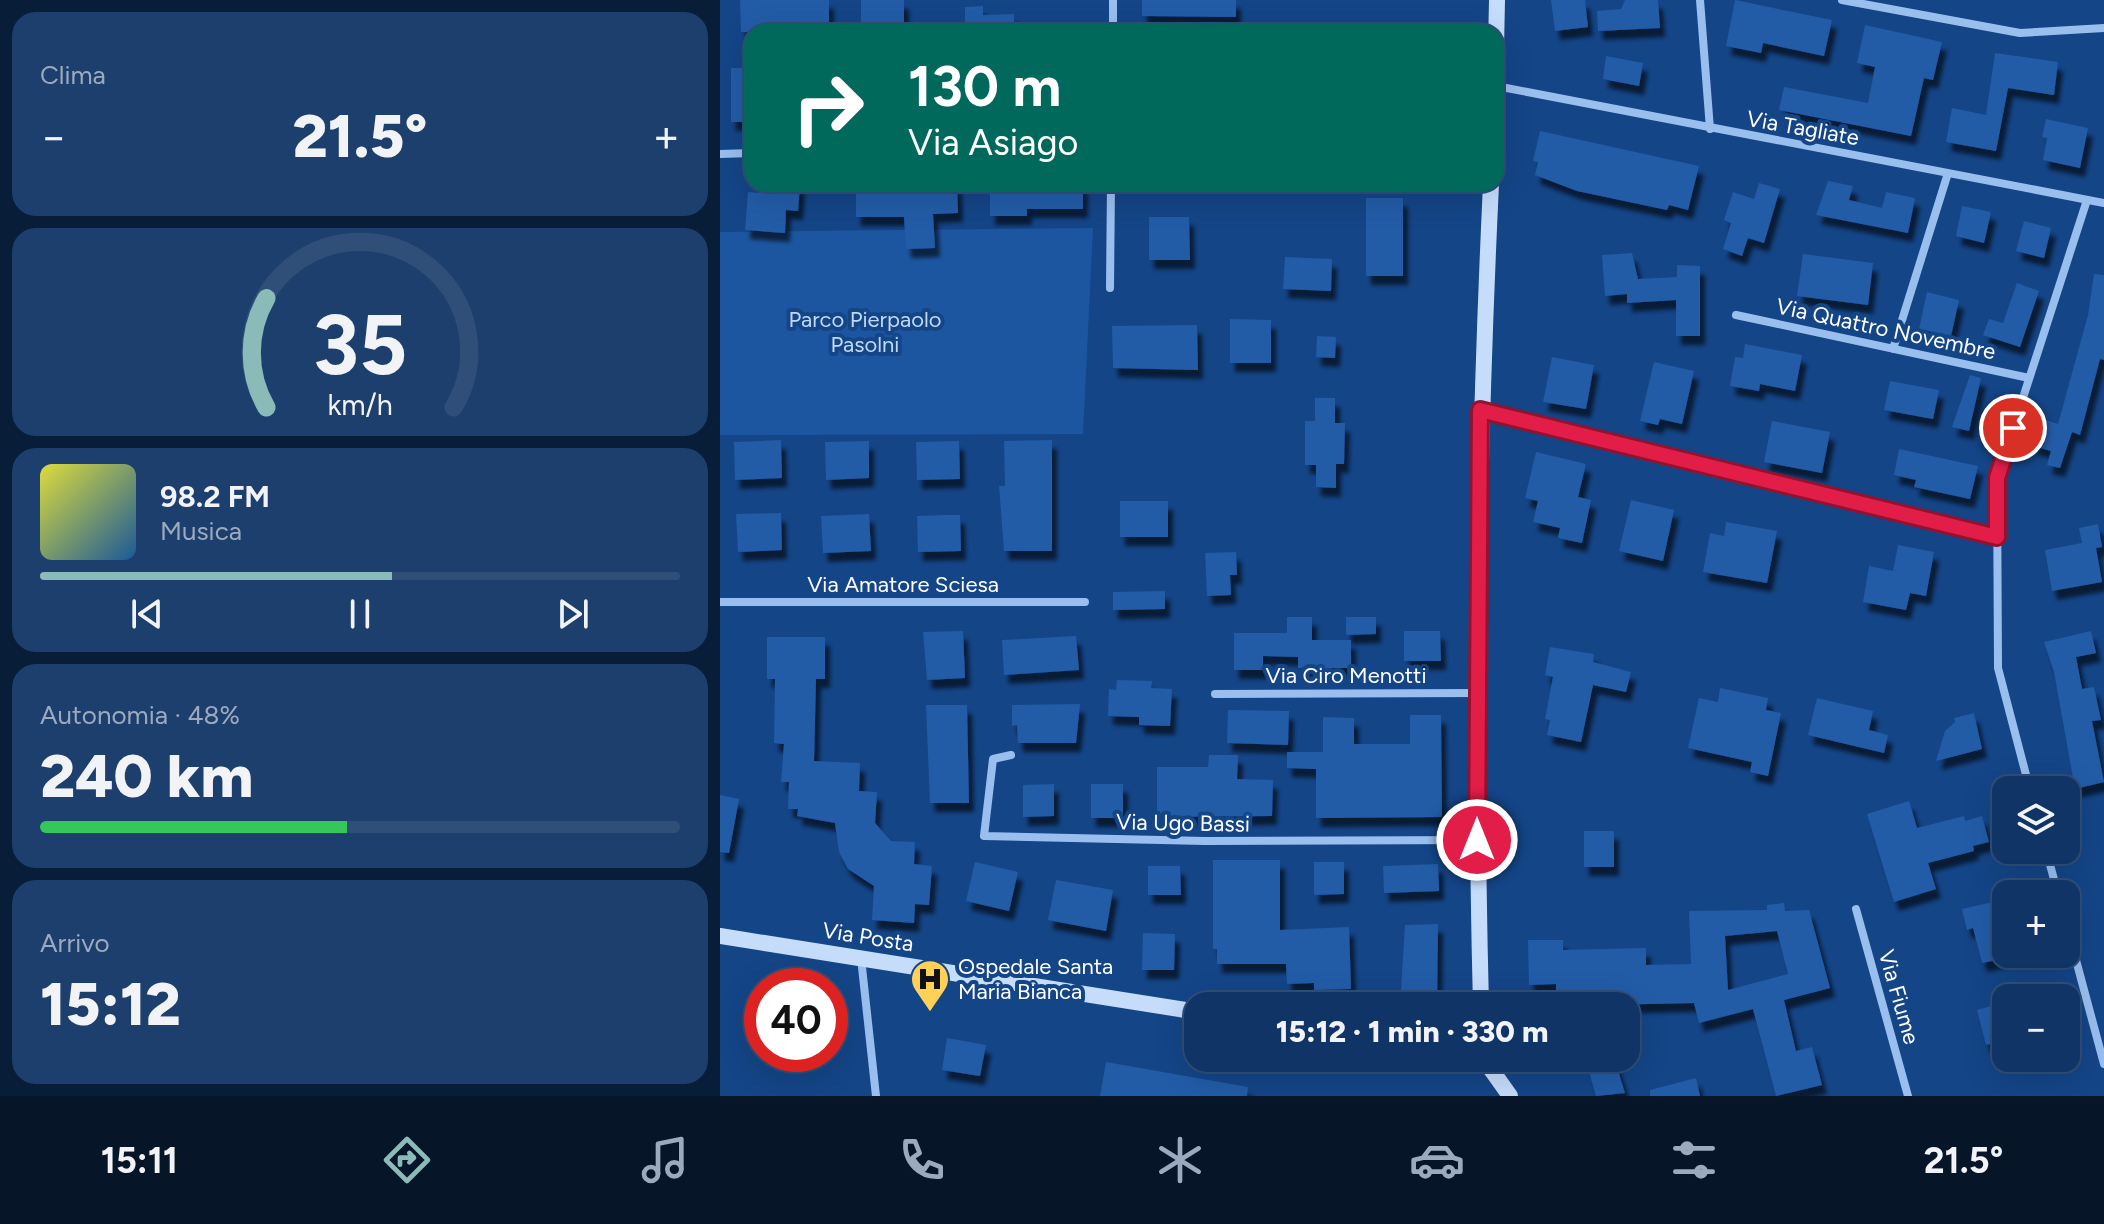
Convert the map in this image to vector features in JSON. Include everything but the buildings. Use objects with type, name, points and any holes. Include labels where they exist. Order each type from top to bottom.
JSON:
[{"type":"street","points":[[1113,0],[1113,24]]},
{"type":"street","points":[[1496,24],[1497,0]]},
{"type":"street","points":[[1700,0],[1710,129]]},
{"type":"street","points":[[1842,0],[2020,33],[2104,28]]},
{"type":"street","name":"Via Tagliate","points":[[1504,88],[2104,203]]},
{"type":"street","points":[[720,154],[744,153]]},
{"type":"street","points":[[1893,349],[1948,173]]},
{"type":"street","points":[[1110,288],[1111,192]]},
{"type":"street","points":[[1481,992],[1477,840],[1480,410],[1491,192]]},
{"type":"street","points":[[2026,776],[1998,668],[1997,478],[2087,200]]},
{"type":"street","name":"Via Quattro Novembre","points":[[1736,315],[2029,378]]},
{"type":"street","points":[[1480,410],[1997,537]]},
{"type":"street","name":"Via Amatore Sciesa","points":[[720,602],[1085,602]]},
{"type":"street","name":"Via Ciro Menotti","points":[[1215,694],[1478,693]]},
{"type":"street","name":"Via Ugo Bassi","points":[[1011,755],[993,759],[984,836],[1220,841],[1477,840]]},
{"type":"street","name":"Via Fiume","points":[[1856,909],[1908,1096]]},
{"type":"street","name":"Via Posta","points":[[720,936],[1184,1010]]},
{"type":"street","points":[[861,958],[876,1096]]},
{"type":"street","points":[[2078,968],[2104,1064]]},
{"type":"street","points":[[1493,1072],[1510,1096]]},
{"type":"green space","name":"Parco Pierpaolo Pasolni","points":[[1093,228],[1083,434],[720,435],[720,232]]},
{"type":"place","name":"Ospedale Santa Maria Bianca","points":[[930,1013]]},
{"type":"route","points":[[1477,840],[1480,410],[1997,537],[1997,478],[2013,428]]}]
